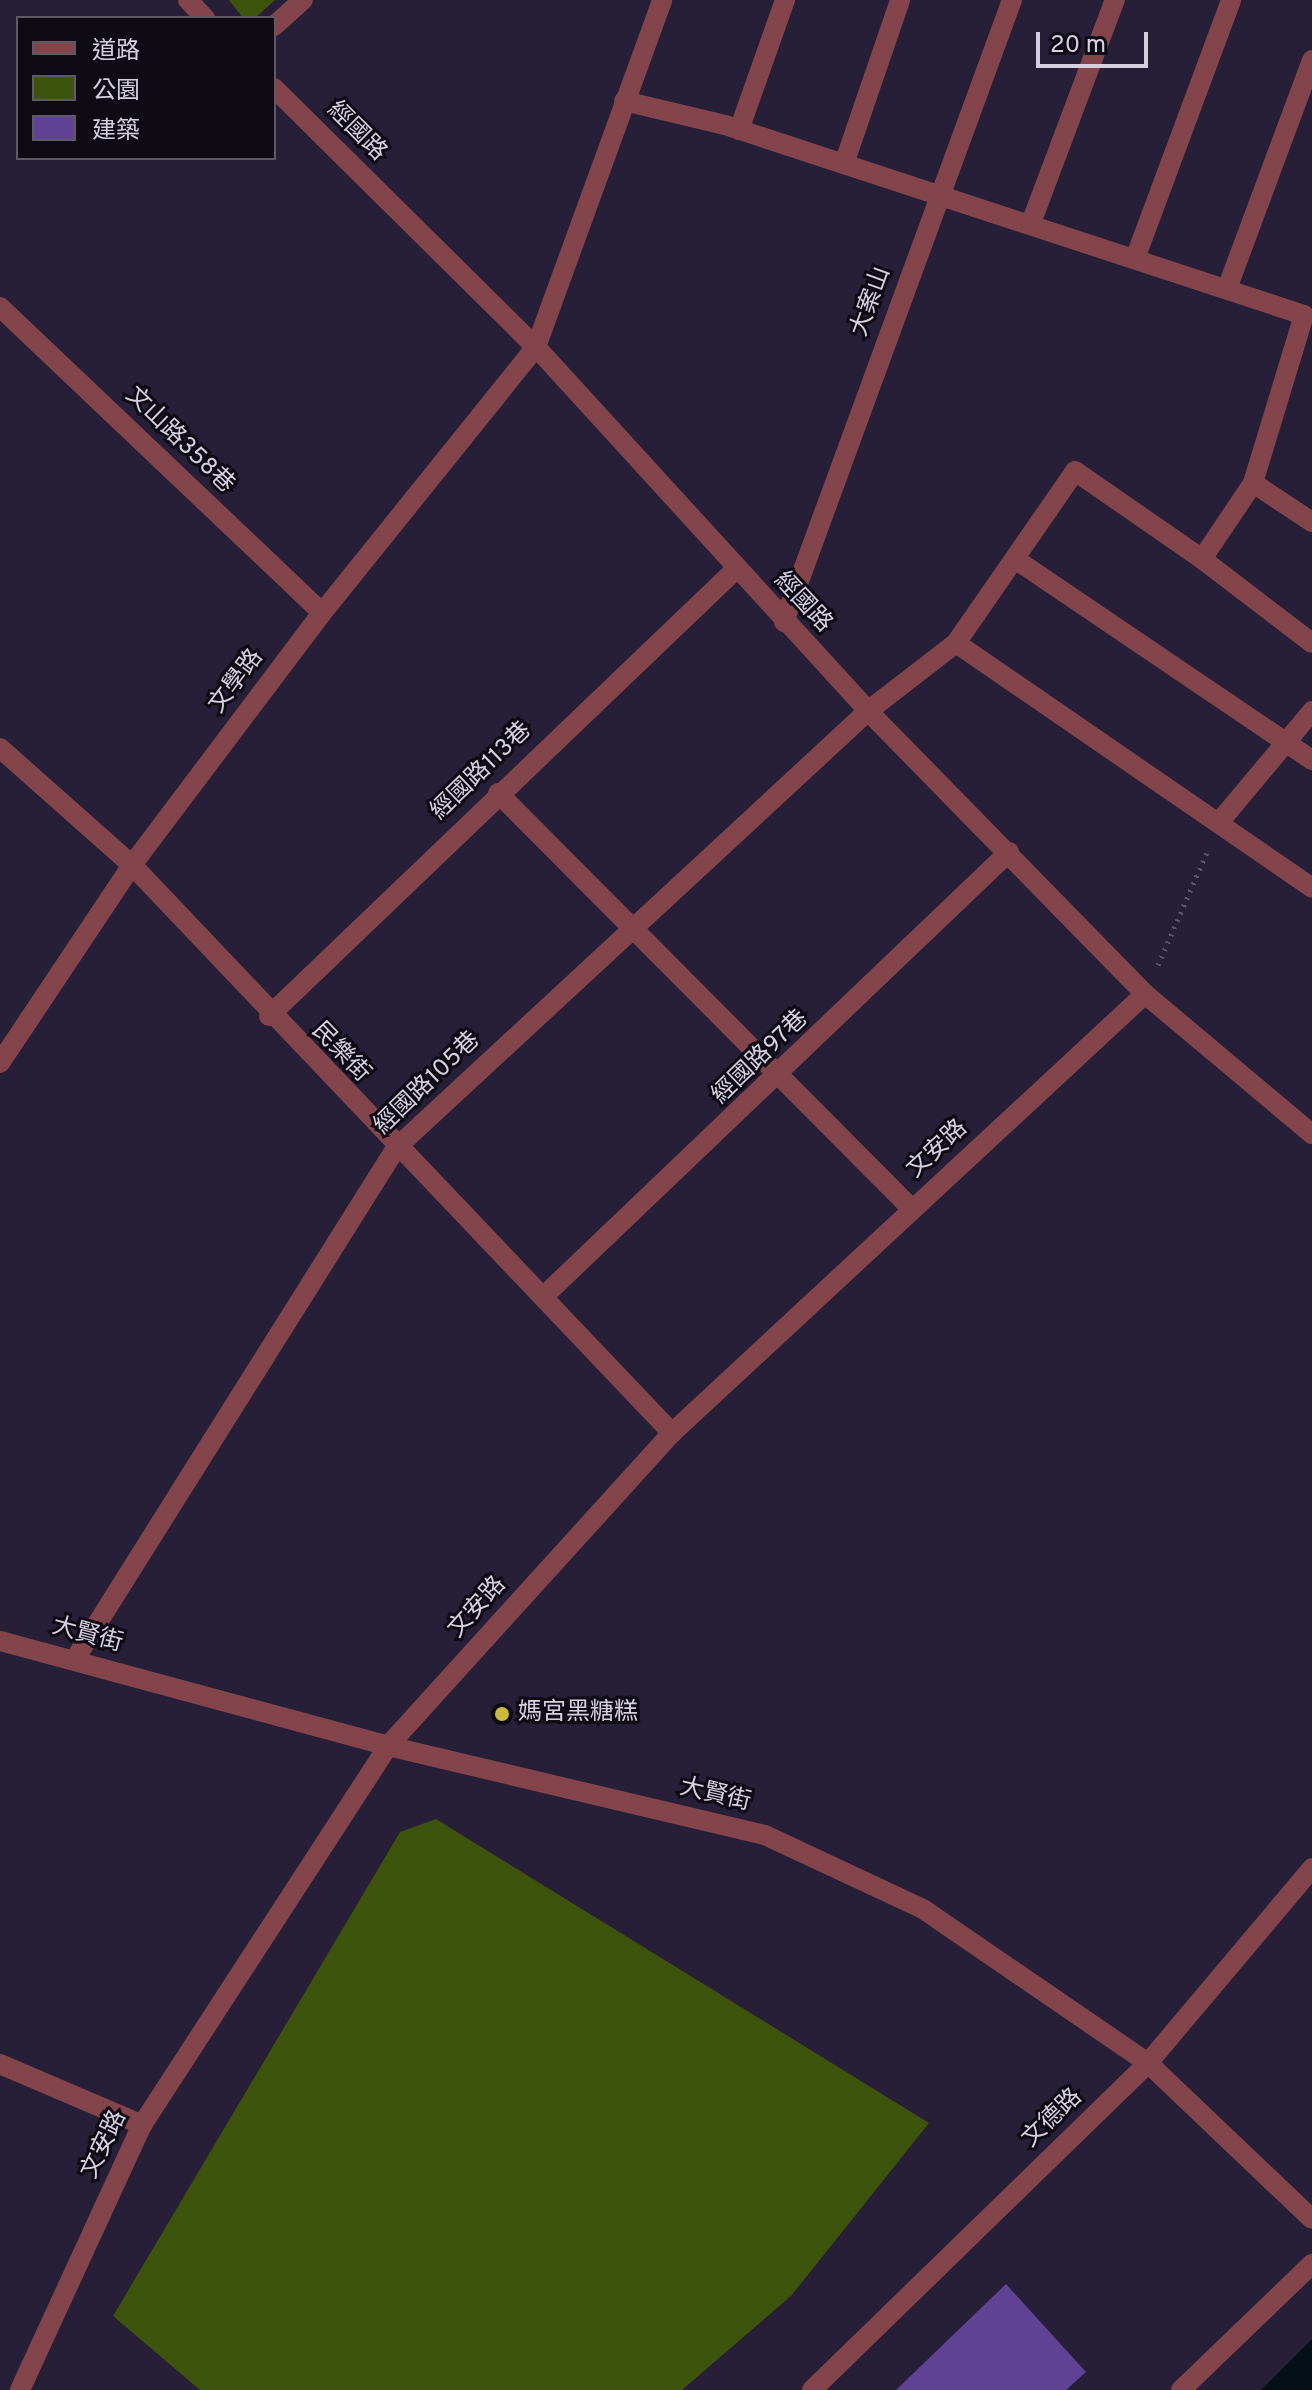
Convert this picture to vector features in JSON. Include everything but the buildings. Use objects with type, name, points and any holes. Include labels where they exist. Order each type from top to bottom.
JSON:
[{"type":"street","points":[[188,0],[203,16]]},
{"type":"street","points":[[276,24],[303,0]]},
{"type":"street","points":[[536,347],[662,0]]},
{"type":"street","points":[[739,130],[785,0]]},
{"type":"street","points":[[844,164],[900,0]]},
{"type":"street","name":"大案山","points":[[784,622],[938,193],[1012,0]]},
{"type":"street","points":[[1031,223],[1115,0]]},
{"type":"street","points":[[1136,256],[1231,0]]},
{"type":"street","points":[[1228,286],[1312,60]]},
{"type":"street","name":"經國路","points":[[276,90],[536,347],[735,570],[868,711],[1145,994],[1312,1134]]},
{"type":"street","points":[[624,101],[739,130],[1228,286],[1304,315],[1253,483],[1202,559],[1312,643]]},
{"type":"street","name":"文山路358巷","points":[[0,307],[322,613]]},
{"type":"street","name":"文學路","points":[[0,1063],[132,865],[322,613],[536,347]]},
{"type":"street","name":"經國路105巷","points":[[75,1659],[396,1148],[868,711],[956,643],[1018,561],[1075,471],[1202,559]]},
{"type":"street","points":[[1253,483],[1312,522]]},
{"type":"street","points":[[1018,561],[1312,760]]},
{"type":"street","name":"經國路113巷","points":[[269,1016],[498,793],[735,570]]},
{"type":"street","points":[[956,643],[1221,820],[1312,888]]},
{"type":"street","points":[[1221,820],[1312,711]]},
{"type":"street","name":"民樂街","points":[[0,748],[132,865],[269,1016],[544,1296],[672,1433]]},
{"type":"street","points":[[498,793],[912,1209]]},
{"type":"street","name":"經國路97巷","points":[[544,1296],[782,1076],[1009,852]]},
{"type":"street","name":"文安路","points":[[20,2390],[142,2125],[388,1746],[672,1433],[1145,994]]},
{"type":"street","name":"大賢街","points":[[0,1641],[388,1746],[765,1835],[923,1909],[1148,2063],[1312,2219]]},
{"type":"street","name":"文德路","points":[[812,2390],[1148,2063],[1312,1868]]},
{"type":"street","points":[[0,2064],[142,2125]]},
{"type":"street","points":[[1181,2390],[1312,2264]]},
{"type":"path","points":[[1145,994],[1221,820]]},
{"type":"green space","points":[[229,0],[275,0],[257,16],[241,16]]},
{"type":"green space","points":[[436,1819],[929,2123],[791,2296],[682,2390],[200,2390],[113,2316],[400,1832]]},
{"type":"shaded area","points":[[1312,2339],[1312,2390],[1261,2390]]},
{"type":"place","name":"媽宮黑糖糕","points":[[502,1714]]}]
